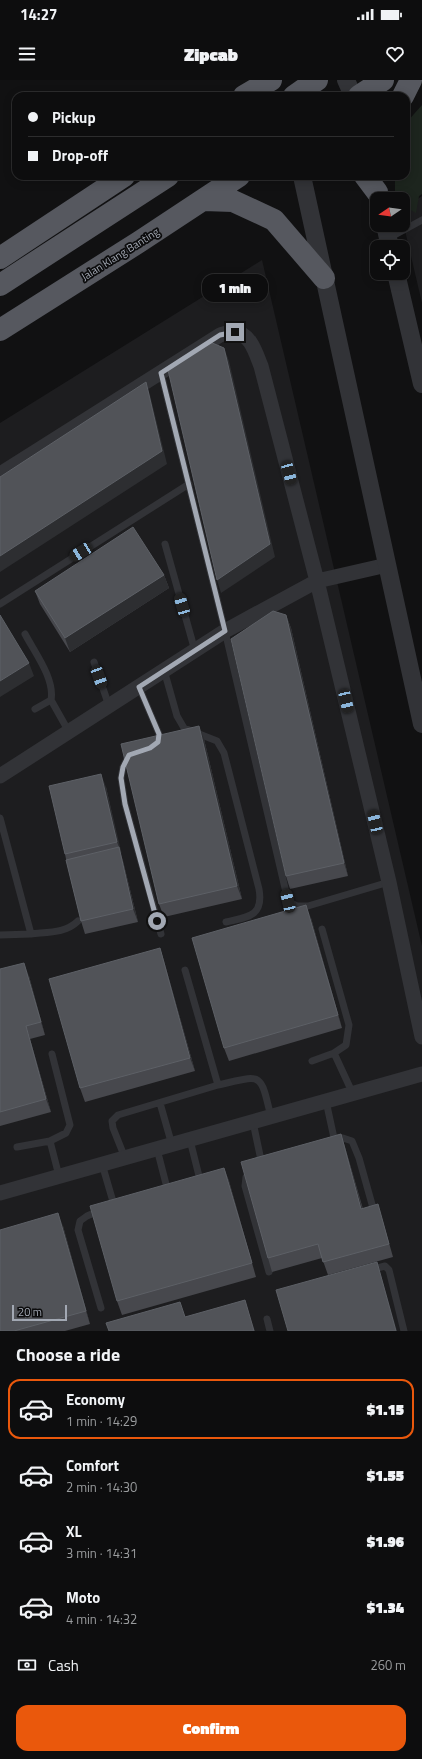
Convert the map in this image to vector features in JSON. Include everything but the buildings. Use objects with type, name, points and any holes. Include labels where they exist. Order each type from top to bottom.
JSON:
[{"type":"highway","points":[[251,92],[271,80]]},
{"type":"highway","points":[[300,92],[317,80]]},
{"type":"highway","points":[[366,92],[383,80]]},
{"type":"highway","points":[[405,92],[410,80]]},
{"type":"highway","points":[[0,258],[118,180]]},
{"type":"highway","points":[[0,286],[162,180]]},
{"type":"highway","name":"Jalan Klang Banting","points":[[0,330],[204,200],[232,180]]},
{"type":"highway","points":[[204,200],[233,201],[274,220],[324,278]]},
{"type":"street","points":[[346,80],[351,92]]},
{"type":"street","points":[[303,180],[422,724]]},
{"type":"street","points":[[398,280],[422,384]]},
{"type":"street","points":[[0,474],[220,335],[235,332],[247,338],[255,350],[261,366],[317,581],[389,882],[422,1037]]},
{"type":"street","points":[[0,776],[225,631],[317,581],[387,565]]},
{"type":"street","points":[[0,1193],[422,1074]]},
{"type":"lane","points":[[388,237],[422,220]]},
{"type":"lane","points":[[161,373],[225,631],[288,901],[297,906],[308,906],[389,882]]},
{"type":"lane","points":[[0,604],[189,484]]},
{"type":"lane","points":[[165,544],[195,651]]},
{"type":"lane","points":[[25,634],[51,683],[53,692],[51,700],[69,732]]},
{"type":"lane","points":[[94,662],[110,706]]},
{"type":"lane","points":[[164,670],[177,716],[184,728],[217,741],[224,753],[259,889],[261,898],[257,909],[252,916],[226,922]]},
{"type":"lane","points":[[139,687],[159,734],[158,742],[150,748]]},
{"type":"lane","points":[[35,709],[51,700]]},
{"type":"lane","points":[[136,753],[129,755],[123,767],[121,778],[125,804],[161,934]]},
{"type":"lane","points":[[0,818],[31,934]]},
{"type":"lane","points":[[0,935],[59,931],[72,927],[78,921]]},
{"type":"lane","points":[[312,1061],[334,1053],[346,1045],[349,1025],[322,929]]},
{"type":"lane","points":[[185,970],[218,1085]]},
{"type":"lane","points":[[334,1053],[353,1094]]},
{"type":"lane","points":[[18,1147],[50,1141],[66,1133],[70,1125],[52,1054]]},
{"type":"lane","points":[[125,1158],[112,1128],[112,1121],[118,1115],[218,1085],[250,1077],[261,1082],[271,1117]]},
{"type":"lane","points":[[326,1101],[330,1139],[343,1138],[352,1141],[359,1158],[377,1223]]},
{"type":"lane","points":[[160,1103],[172,1145]]},
{"type":"lane","points":[[252,1122],[263,1164],[259,1170],[246,1177],[245,1186],[269,1272]]},
{"type":"lane","points":[[190,1140],[201,1186]]},
{"type":"lane","points":[[50,1141],[59,1176]]},
{"type":"lane","points":[[157,1149],[166,1184],[170,1190],[181,1192]]},
{"type":"lane","points":[[101,1308],[78,1230],[80,1221],[87,1216],[118,1204],[102,1164]]},
{"type":"lane","points":[[364,1272],[385,1266],[387,1268],[404,1331]]},
{"type":"lane","points":[[267,1319],[270,1331]]},
{"type":"shaded area","points":[[422,105],[422,194],[419,196],[416,213],[410,210],[410,192],[395,192],[395,180],[410,180],[410,118]]},
{"type":"shaded area","points":[[422,196],[422,303],[410,252],[410,240],[407,240],[405,232],[410,232],[410,204]]},
{"type":"shaded area","points":[[262,260],[422,946],[422,1331],[0,1331],[0,423]]},
{"type":"route","points":[[157,921],[125,804],[121,778],[123,767],[129,755],[150,748],[158,742],[159,734],[139,687],[225,631],[161,373],[220,335],[235,332]]}]
